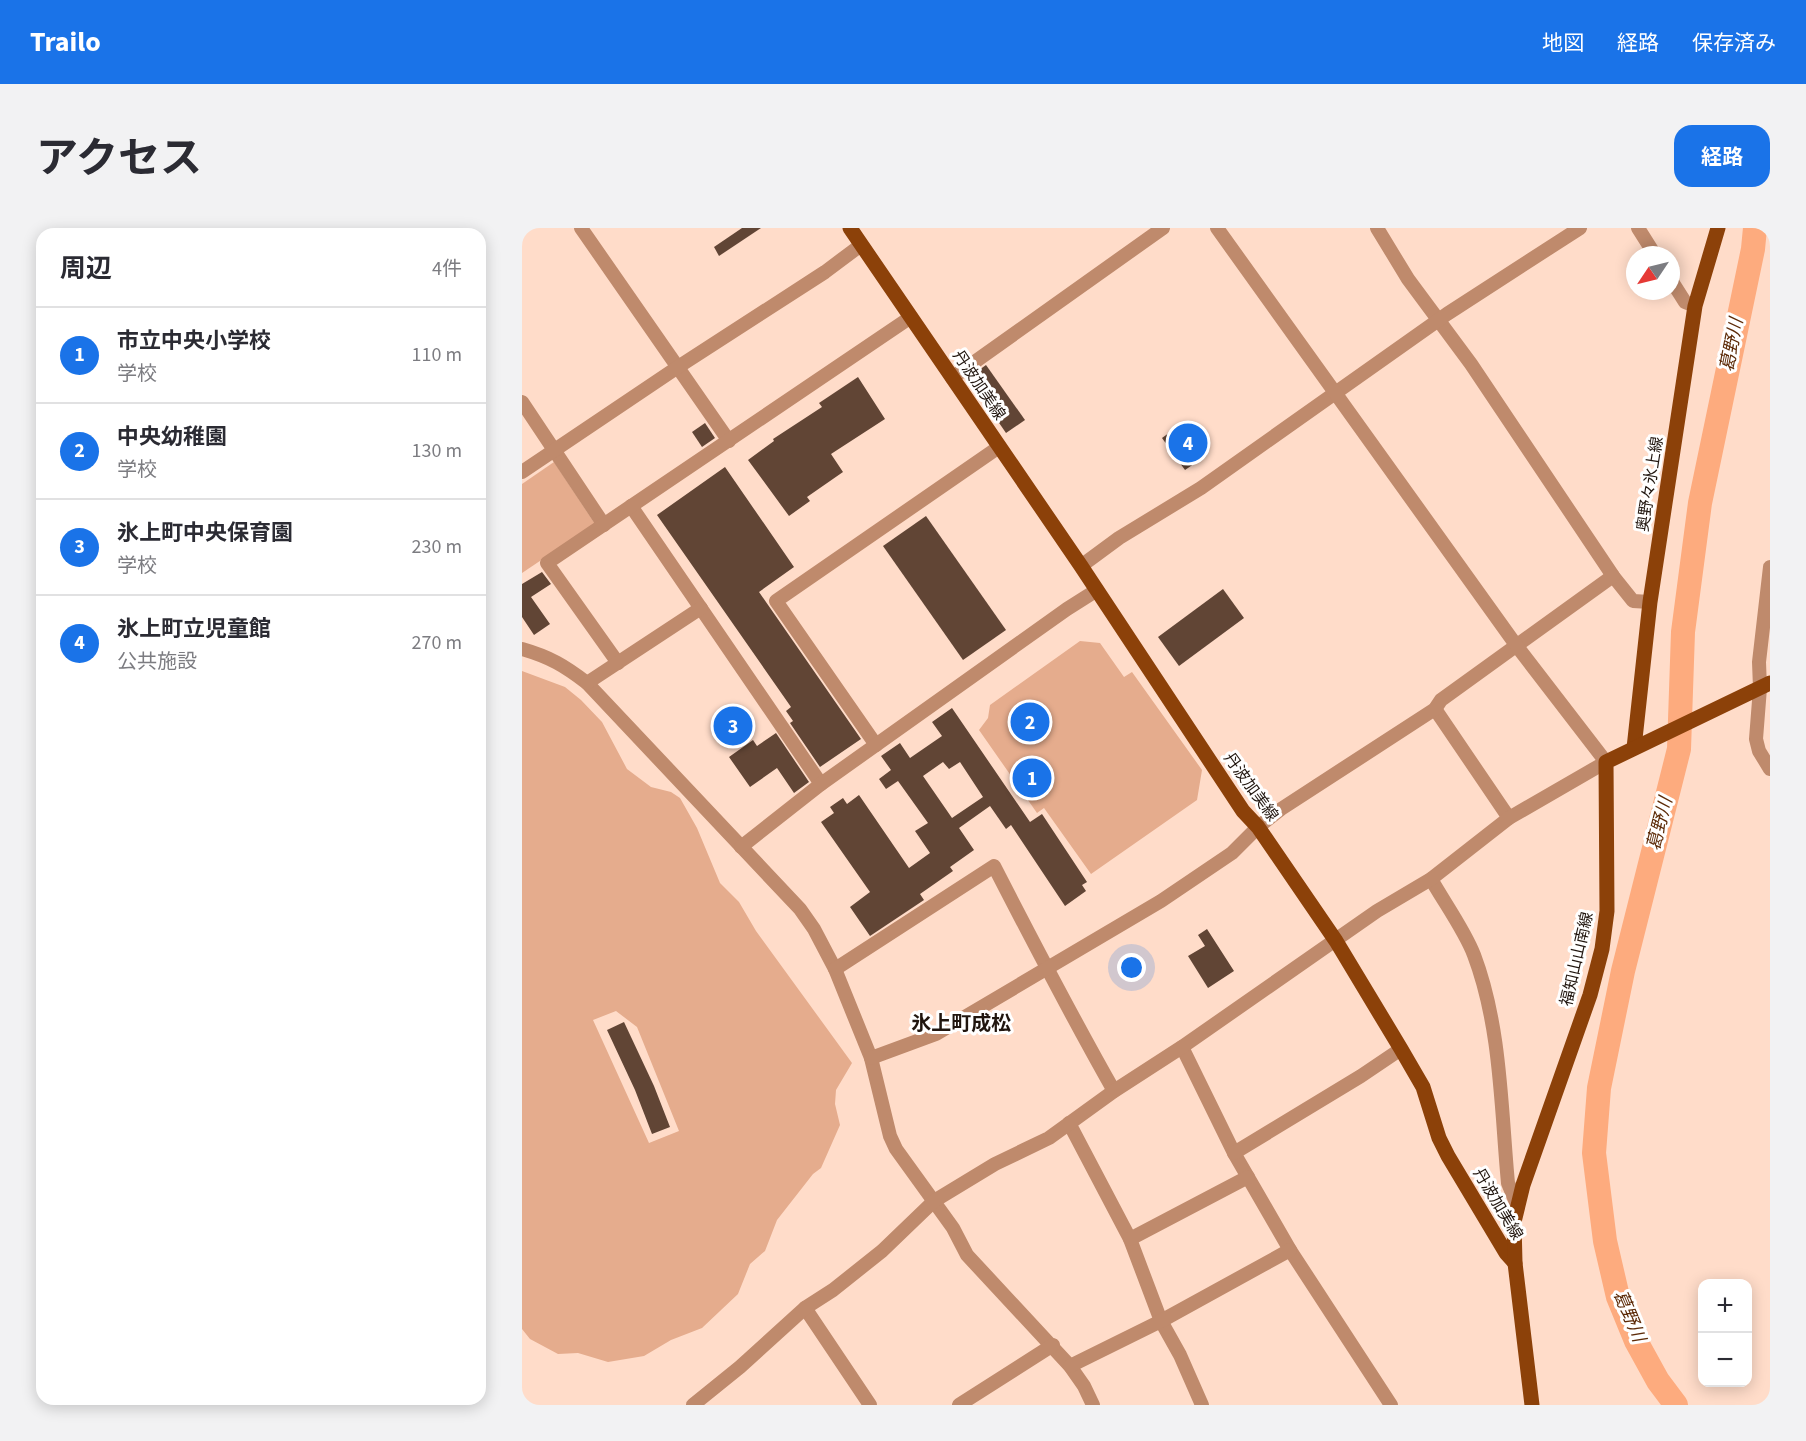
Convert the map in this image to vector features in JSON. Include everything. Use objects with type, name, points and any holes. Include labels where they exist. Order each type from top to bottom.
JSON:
[{"type":"main road","name":"丹波加美線","points":[[850,228],[1081,566],[1244,811],[1258,827],[1336,941],[1401,1048],[1423,1088],[1439,1138],[1448,1156],[1515,1263],[1532,1405]]},
{"type":"main road","name":"奥野々氷上線","points":[[1637,747],[1650,602],[1695,306],[1718,228]]},
{"type":"main road","points":[[1606,762],[1761,687]]},
{"type":"main road","name":"福知山山南線","points":[[1515,1263],[1513,1241],[1516,1209],[1590,995],[1602,949],[1607,911],[1606,762]]},
{"type":"main road","points":[[1484,1216],[1493,1223],[1500,1222],[1508,1219],[1516,1209]]},
{"type":"street","points":[[581,228],[729,441]]},
{"type":"street","points":[[952,378],[1163,228]]},
{"type":"street","points":[[693,1405],[740,1367],[805,1308],[833,1290],[882,1251],[934,1201],[995,1164],[1048,1138],[1377,911],[1431,879],[1509,818],[1606,762],[1516,645],[1217,228]]},
{"type":"street","points":[[1377,228],[1408,279],[1471,364],[1613,576],[1633,601],[1650,602]]},
{"type":"street","points":[[1081,566],[1119,538],[1201,488],[1439,320],[1580,228]]},
{"type":"street","points":[[1638,228],[1649,246]]},
{"type":"street","points":[[522,472],[825,272],[861,245]]},
{"type":"street","points":[[1680,294],[1685,302],[1695,306]]},
{"type":"street","points":[[618,663],[547,563],[911,317]]},
{"type":"street","points":[[522,402],[604,525]]},
{"type":"street","points":[[876,745],[776,601],[999,447]]},
{"type":"street","points":[[631,506],[821,784]]},
{"type":"street","points":[[1770,567],[1759,662],[1761,687],[1756,738],[1759,751],[1770,769]]},
{"type":"street","points":[[871,1058],[936,1034],[1161,901],[1232,853],[1258,827],[1281,809],[1434,709],[1441,700],[1613,576]]},
{"type":"street","points":[[741,847],[821,784],[1097,590]]},
{"type":"street","points":[[587,683],[701,608]]},
{"type":"street","points":[[522,649],[545,655],[565,666],[587,683],[800,909],[814,929],[835,969],[871,1058],[893,1142],[953,1228],[967,1255],[1070,1366],[1084,1386],[1093,1405]]},
{"type":"street","points":[[1434,709],[1509,818]]},
{"type":"street","points":[[835,969],[994,866],[1062,998],[1114,1091]]},
{"type":"street","points":[[1431,879],[1473,953],[1487,994],[1508,1183],[1516,1209]]},
{"type":"street","points":[[1182,1047],[1234,1153],[1290,1250],[1390,1405]]},
{"type":"street","points":[[1234,1153],[1361,1076],[1401,1048]]},
{"type":"street","points":[[1069,1124],[1130,1239],[1161,1321],[1180,1355],[1202,1405]]},
{"type":"street","points":[[1130,1239],[1248,1176]]},
{"type":"street","points":[[1070,1366],[1161,1321],[1290,1250]]},
{"type":"street","points":[[805,1308],[870,1405]]},
{"type":"street","points":[[959,1405],[1053,1346]]},
{"type":"shaded area","points":[[554,462],[595,524],[522,573],[522,484]]},
{"type":"shaded area","points":[[1080,641],[1100,643],[1124,677],[1132,672],[1202,770],[1197,800],[1091,874],[1044,808],[1037,813],[979,730],[988,718],[990,705]]},
{"type":"shaded area","points":[[522,671],[565,687],[602,722],[627,769],[651,787],[671,792],[680,798],[697,828],[720,883],[739,902],[756,931],[852,1063],[836,1090],[835,1104],[840,1125],[821,1168],[813,1174],[777,1220],[765,1251],[750,1264],[738,1294],[702,1328],[671,1340],[644,1356],[608,1362],[578,1353],[558,1354],[530,1339],[522,1329]],"holes":[[[616,1011],[637,1027],[679,1131],[649,1143],[593,1020]]]},
{"type":"building","points":[[742,228],[761,228],[719,256],[714,247]]},
{"type":"building","points":[[986,365],[1025,420],[1006,433],[968,378]]},
{"type":"building","points":[[858,377],[885,419],[831,454],[843,472],[807,497],[810,501],[789,516],[748,460],[774,441],[773,439],[822,407],[819,403]]},
{"type":"building","points":[[1184,422],[1207,455],[1185,470],[1162,438]]},
{"type":"building","points":[[705,423],[715,438],[702,447],[692,432]]},
{"type":"building","points":[[725,467],[794,567],[759,592],[861,739],[820,767],[790,723],[793,721],[786,711],[791,707],[657,515]]},
{"type":"building","points":[[926,516],[1006,630],[963,660],[883,546]]},
{"type":"building","points":[[542,572],[551,584],[531,597],[550,624],[534,635],[522,617],[522,584]]},
{"type":"building","points":[[1223,589],[1244,618],[1179,666],[1158,637]]},
{"type":"building","points":[[952,708],[1030,822],[1042,814],[1087,882],[1082,885],[1086,891],[1065,906],[1011,825],[1006,829],[990,806],[959,828],[974,850],[950,867],[953,871],[920,894],[924,900],[870,936],[850,907],[870,892],[821,822],[834,813],[830,807],[843,798],[847,804],[859,795],[909,868],[930,853],[915,831],[928,823],[898,781],[886,789],[879,779],[891,770],[881,756],[900,743],[910,758],[942,736],[932,722]],"holes":[[[943,762],[949,769],[960,762],[983,797],[952,818],[923,776]]]},
{"type":"building","points":[[776,733],[809,782],[794,793],[777,768],[750,787],[729,757],[753,740],[757,746]]},
{"type":"building","points":[[1207,929],[1234,971],[1208,988],[1188,956],[1205,946],[1198,935]]},
{"type":"building","points":[[624,1022],[670,1127],[652,1134],[635,1090],[607,1030]]},
{"type":"waterway","name":"葛野川","points":[[1676,1405],[1658,1381],[1636,1341],[1618,1297],[1605,1241],[1594,1153],[1599,1088],[1623,971],[1679,749],[1683,632],[1700,503],[1753,249],[1755,228]]},
{"type":"place","name":"氷上町立児童館","points":[[1188,443]]},
{"type":"place","name":"中央幼稚園","points":[[1030,722]]},
{"type":"place","name":"氷上町中央保育園","points":[[733,726]]},
{"type":"place","name":"市立中央小学校","points":[[1032,778]]},
{"type":"district","name":"氷上町成松","points":[[961,1024]]}]
